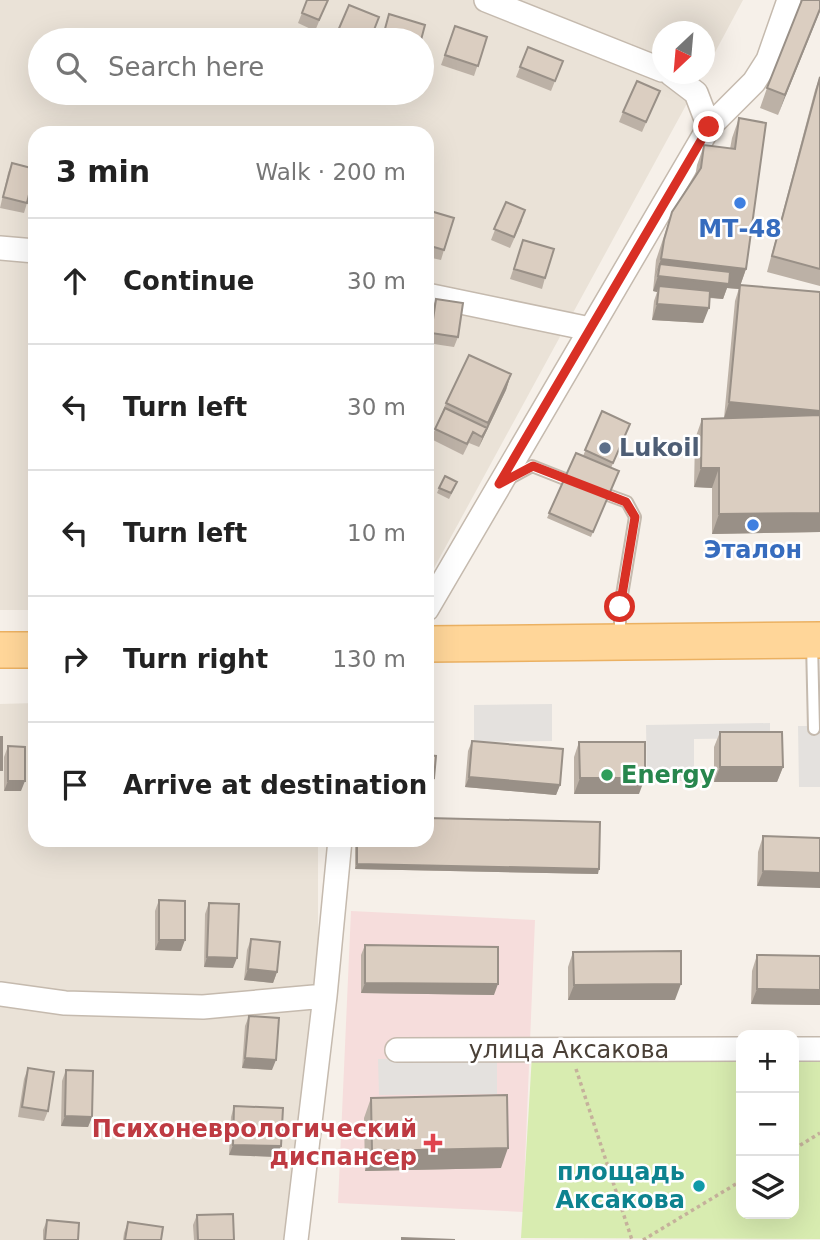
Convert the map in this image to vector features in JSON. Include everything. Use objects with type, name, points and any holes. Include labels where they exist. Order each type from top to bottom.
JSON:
[{"type":"main road","points":[[434,644],[816,640]]},
{"type":"main road","points":[[0,650],[28,650]]},
{"type":"street","points":[[486,0],[652,66]]},
{"type":"street","points":[[434,597],[709,127],[754,82],[768,60],[789,0]]},
{"type":"street","points":[[684,84],[696,93],[709,127]]},
{"type":"street","points":[[0,248],[28,250]]},
{"type":"street","points":[[434,296],[590,329]]},
{"type":"street","points":[[296,1240],[339,847]]},
{"type":"street","points":[[0,994],[65,1003],[203,1007],[325,996]]},
{"type":"street","name":"улица Аксакова","points":[[397,1050],[736,1049]]},
{"type":"street","points":[[799,1049],[820,1049]]},
{"type":"lane","points":[[499,484],[533,466],[626,502],[635,517],[620,607],[620,642]]},
{"type":"lane","points":[[814,729],[816,640]]},
{"type":"path","points":[[570,1050],[632,1240]]},
{"type":"path","points":[[799,1146],[820,1133]]},
{"type":"path","points":[[643,1240],[736,1184]]},
{"type":"shaded area","points":[[0,0],[743,0],[715,52],[715,21],[652,21],[652,84],[698,84],[434,568],[434,126],[28,126],[28,610],[0,610]]},
{"type":"shaded area","points":[[28,703],[28,847],[318,847],[318,1047],[297,1240],[0,1240],[0,704]]},
{"type":"shaded area","points":[[552,704],[552,741],[474,742],[474,705]]},
{"type":"shaded area","points":[[770,723],[770,738],[694,739],[694,781],[647,781],[646,725]]},
{"type":"shaded area","points":[[798,726],[820,726],[820,787],[799,787]]},
{"type":"shaded area","points":[[351,911],[535,920],[523,1212],[338,1203]]},
{"type":"shaded area","points":[[497,1057],[497,1094],[379,1095],[378,1059]]},
{"type":"green space","points":[[532,1055],[736,1058],[736,1219],[799,1219],[799,1058],[820,1059],[820,1239],[521,1238]]},
{"type":"building","points":[[307,0],[328,0],[319,20],[302,13]]},
{"type":"building","points":[[802,0],[820,0],[820,9],[785,95],[767,88]]},
{"type":"building","points":[[349,5],[379,17],[375,28],[339,28]]},
{"type":"building","points":[[389,14],[425,25],[424,28],[385,28]]},
{"type":"building","points":[[455,26],[487,37],[478,66],[445,55]]},
{"type":"building","points":[[528,47],[563,61],[555,81],[520,67]]},
{"type":"building","points":[[820,77],[820,269],[772,256]]},
{"type":"building","points":[[637,81],[660,91],[646,122],[623,112]]},
{"type":"building","points":[[739,118],[766,123],[746,269],[661,259],[672,212],[701,168],[704,145],[735,149]]},
{"type":"building","points":[[12,163],[28,167],[27,203],[3,197]]},
{"type":"building","points":[[506,202],[525,210],[514,237],[494,229]]},
{"type":"building","points":[[434,212],[454,218],[444,250],[434,247]]},
{"type":"building","points":[[523,240],[554,249],[545,278],[514,269]]},
{"type":"building","points":[[660,264],[730,272],[729,284],[658,276]]},
{"type":"building","points":[[740,285],[820,292],[820,411],[729,402]]},
{"type":"building","points":[[659,286],[710,291],[709,308],[657,304]]},
{"type":"building","points":[[436,299],[463,303],[458,337],[434,333]]},
{"type":"building","points":[[469,355],[511,374],[488,423],[446,403]]},
{"type":"building","points":[[445,408],[487,428],[482,437],[473,432],[467,444],[435,429]]},
{"type":"building","points":[[602,411],[630,424],[613,463],[585,450]]},
{"type":"building","points":[[820,415],[820,513],[719,514],[719,468],[701,468],[702,419]]},
{"type":"building","points":[[576,453],[619,471],[593,532],[549,513]]},
{"type":"building","points":[[445,476],[457,482],[451,493],[439,488]]},
{"type":"building","points":[[720,732],[782,732],[783,767],[720,767]]},
{"type":"building","points":[[2,737],[2,770],[0,770]]},
{"type":"building","points":[[472,741],[563,749],[560,785],[469,777]]},
{"type":"building","points":[[579,742],[645,742],[645,778],[580,778]]},
{"type":"building","points":[[8,746],[25,747],[25,781],[8,781]]},
{"type":"building","points":[[434,818],[600,822],[599,869],[357,864],[357,847],[434,847]]},
{"type":"building","points":[[763,836],[820,838],[820,873],[763,871]]},
{"type":"building","points":[[159,900],[185,901],[185,940],[159,940]]},
{"type":"building","points":[[209,903],[239,904],[237,958],[207,957]]},
{"type":"building","points":[[251,939],[280,942],[277,972],[248,969]]},
{"type":"building","points":[[365,945],[498,947],[498,984],[365,983]]},
{"type":"building","points":[[681,951],[681,984],[574,985],[573,952]]},
{"type":"building","points":[[757,955],[820,956],[820,990],[757,989]]},
{"type":"building","points":[[249,1016],[279,1018],[276,1060],[245,1058]]},
{"type":"building","points":[[28,1068],[54,1072],[48,1111],[22,1107]]},
{"type":"building","points":[[66,1070],[93,1071],[92,1117],[65,1116]]},
{"type":"building","points":[[507,1095],[508,1148],[372,1151],[371,1098]]},
{"type":"building","points":[[234,1106],[283,1108],[281,1146],[233,1145]]},
{"type":"building","points":[[233,1214],[234,1240],[198,1240],[197,1215]]},
{"type":"building","points":[[47,1220],[79,1223],[78,1240],[45,1240]]},
{"type":"building","points":[[128,1222],[163,1227],[161,1240],[125,1240]]},
{"type":"building","points":[[402,1238],[455,1240],[402,1240]]},
{"type":"place","name":"МТ-48","points":[[740,203]]},
{"type":"place","name":"Lukoil","points":[[605,448]]},
{"type":"place","name":"Эталон","points":[[753,525]]},
{"type":"place","name":"Energy","points":[[607,775]]},
{"type":"place","name":"Психоневрологический диспансер","points":[[433,1143]]},
{"type":"place","name":"площадь Аксакова","points":[[699,1186]]},
{"type":"route","points":[[620,607],[635,517],[626,502],[533,466],[499,484],[684,174],[709,127]]}]
